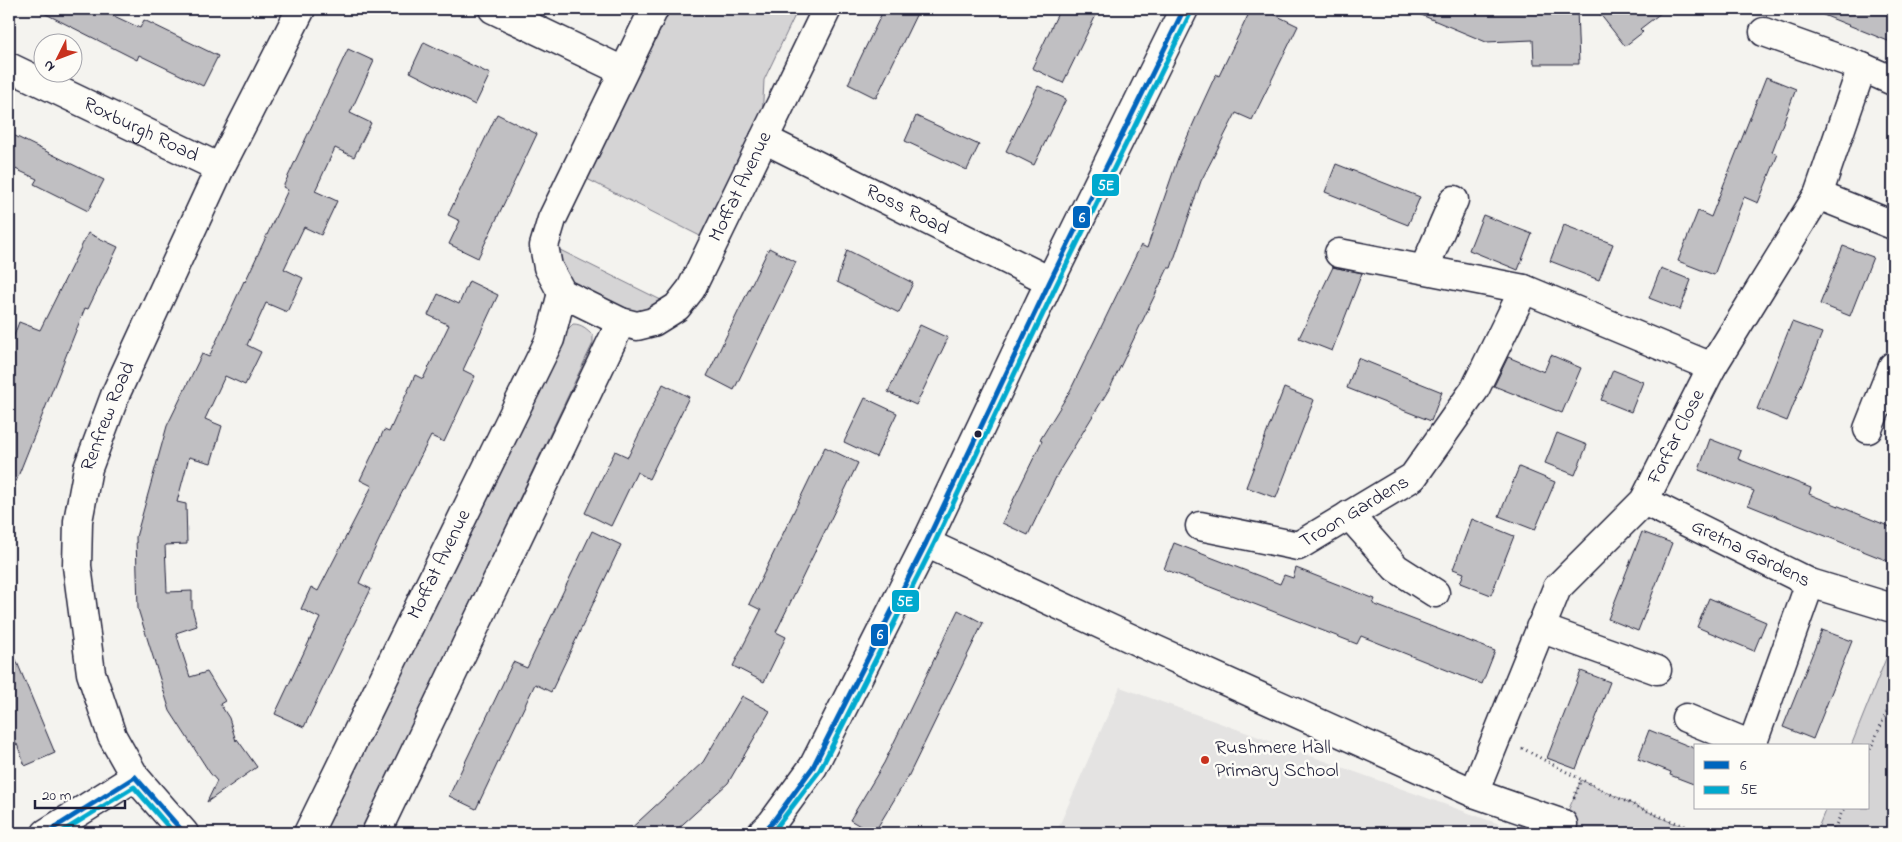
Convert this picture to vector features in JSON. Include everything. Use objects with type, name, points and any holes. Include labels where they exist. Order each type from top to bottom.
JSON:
[{"type":"street","name":"Renfrew Road","points":[[184,833],[135,777],[112,736],[91,673],[77,566],[78,521],[88,468],[116,393],[220,168],[301,9]]},
{"type":"street","points":[[493,9],[623,71]]},
{"type":"street","points":[[562,293],[548,267],[544,246],[552,219],[654,9]]},
{"type":"street","name":"Moffat Avenue","points":[[308,833],[550,339],[562,293],[621,322],[637,326],[653,322],[677,307],[690,288],[827,9]]},
{"type":"street","points":[[762,833],[772,823],[813,767],[926,542],[1050,281],[1184,9]]},
{"type":"street","points":[[1764,32],[1862,67],[1893,81]]},
{"type":"street","name":"Roxburgh Road","points":[[9,67],[220,168]]},
{"type":"street","name":"Forfar Close","points":[[1474,793],[1557,588],[1644,501],[1712,367],[1818,195],[1862,67]]},
{"type":"street","name":"Ross Road","points":[[764,138],[1050,281]]},
{"type":"street","points":[[1818,195],[1893,225]]},
{"type":"street","points":[[1424,269],[1454,200]]},
{"type":"street","points":[[1339,253],[1524,289],[1712,367]]},
{"type":"street","name":"Troon Gardens","points":[[1200,526],[1298,546],[1413,477],[1475,389],[1524,289]]},
{"type":"street","points":[[376,833],[621,322]]},
{"type":"street","points":[[1868,429],[1893,366]]},
{"type":"street","name":"Gretna Gardens","points":[[1644,501],[1810,583],[1753,744]]},
{"type":"street","points":[[1349,515],[1396,568],[1435,592]]},
{"type":"street","points":[[926,542],[1143,644],[1474,793],[1563,824]]},
{"type":"street","points":[[1810,583],[1889,607]]},
{"type":"street","points":[[1540,628],[1657,670]]},
{"type":"street","points":[[1686,718],[1751,744]]},
{"type":"street","points":[[46,833],[135,777]]},
{"type":"path","points":[[1870,750],[1893,698]]},
{"type":"path","points":[[1887,712],[1893,714]]},
{"type":"path","points":[[1498,735],[1581,780],[1633,805],[1668,821],[1704,833]]},
{"type":"path","points":[[1832,833],[1843,810]]},
{"type":"shaded area","points":[[665,9],[798,9],[764,80],[762,120],[706,239],[585,178]]},
{"type":"shaded area","points":[[554,247],[669,304],[658,310],[628,313],[566,281]]},
{"type":"shaded area","points":[[573,324],[582,326],[591,333],[593,335],[593,343],[361,833],[323,833],[567,330]]},
{"type":"shaded area","points":[[1893,641],[1893,833],[1816,833],[1825,810],[1870,810],[1870,744],[1852,744]]},
{"type":"shaded area","name":"Rushmere Hall Primary School","points":[[1120,687],[1524,833],[1056,833]]},
{"type":"shaded area","points":[[1581,780],[1668,821],[1705,833],[1559,833]]},
{"type":"building","points":[[36,9],[99,9],[140,28],[144,20],[218,56],[203,86],[139,55],[137,60]]},
{"type":"building","points":[[884,9],[919,9],[876,98],[848,84]]},
{"type":"building","points":[[1060,9],[1099,9],[1063,83],[1032,68]]},
{"type":"building","points":[[1251,9],[1263,9],[1298,26],[1252,120],[1236,113],[1201,181],[1171,268],[1168,268],[1111,386],[1058,473],[1028,535],[1002,523],[1042,441],[1040,440],[1070,391],[1141,245],[1147,248],[1178,158],[1216,74],[1219,76]]},
{"type":"building","points":[[1407,9],[1577,9],[1579,64],[1534,64],[1533,40],[1486,42]]},
{"type":"building","points":[[1596,9],[1666,9],[1640,29],[1643,32],[1625,46]]},
{"type":"building","points":[[1893,9],[1893,43],[1811,10]]},
{"type":"building","points":[[424,42],[490,74],[475,105],[410,72]]},
{"type":"building","points":[[348,49],[374,61],[350,113],[371,123],[354,157],[335,148],[315,191],[337,201],[321,235],[304,227],[284,269],[303,278],[287,312],[266,303],[247,345],[261,352],[245,385],[225,376],[205,419],[222,426],[211,463],[189,457],[177,502],[186,504],[187,544],[165,545],[167,592],[192,591],[192,608],[197,626],[176,633],[190,677],[207,672],[225,701],[220,704],[229,718],[236,741],[237,739],[257,767],[207,802],[217,781],[170,711],[138,609],[136,537],[167,426],[202,354],[209,357],[288,190],[283,187]]},
{"type":"building","points":[[1766,77],[1796,89],[1772,152],[1778,154],[1758,203],[1744,197],[1714,275],[1678,261],[1698,211],[1711,217]]},
{"type":"building","points":[[1038,86],[1066,99],[1034,165],[1006,151]]},
{"type":"building","points":[[497,114],[537,134],[478,258],[449,244],[460,221],[448,215]]},
{"type":"building","points":[[916,116],[979,145],[967,170],[905,141]]},
{"type":"building","points":[[9,133],[104,180],[88,211],[34,184],[37,179],[9,166]]},
{"type":"building","points":[[1336,164],[1420,197],[1408,225],[1325,192]]},
{"type":"building","points":[[1483,215],[1532,234],[1518,270],[1469,250]]},
{"type":"building","points":[[1564,225],[1613,244],[1599,280],[1550,261]]},
{"type":"building","points":[[88,233],[118,247],[88,309],[85,308],[9,499],[9,349],[19,322],[40,330]]},
{"type":"building","points":[[1843,246],[1873,257],[1850,316],[1820,304]]},
{"type":"building","points":[[769,248],[796,262],[734,390],[707,376]]},
{"type":"building","points":[[847,250],[913,283],[899,313],[837,282]]},
{"type":"building","points":[[1333,267],[1362,273],[1332,351],[1299,338]]},
{"type":"building","points":[[1661,268],[1691,280],[1680,310],[1649,298]]},
{"type":"building","points":[[469,281],[498,295],[463,370],[475,376],[444,442],[431,436],[392,512],[359,583],[371,589],[304,727],[275,714],[320,618],[301,609],[311,587],[318,591],[372,486],[360,480],[384,430],[389,432],[415,375],[423,379],[449,325],[428,315],[438,294],[459,304]]},
{"type":"building","points":[[1792,322],[1822,333],[1787,421],[1757,409]]},
{"type":"building","points":[[920,325],[948,338],[916,405],[888,392]]},
{"type":"building","points":[[1551,355],[1581,368],[1562,413],[1494,386],[1508,357],[1544,372]]},
{"type":"building","points":[[1358,358],[1442,392],[1431,421],[1347,388]]},
{"type":"building","points":[[1613,370],[1643,382],[1631,412],[1601,400]]},
{"type":"building","points":[[663,384],[689,397],[649,479],[637,472],[611,526],[585,513],[615,451],[628,457]]},
{"type":"building","points":[[1284,388],[1314,400],[1276,498],[1246,487]]},
{"type":"building","points":[[865,398],[897,413],[876,457],[844,442]]},
{"type":"building","points":[[1557,433],[1587,445],[1575,475],[1545,463]]},
{"type":"building","points":[[1710,439],[1741,451],[1738,459],[1811,488],[1809,494],[1893,528],[1893,563],[1748,505],[1754,491],[1699,470]]},
{"type":"building","points":[[825,447],[858,463],[776,632],[786,637],[764,682],[733,666],[761,610],[749,604]]},
{"type":"building","points":[[1519,467],[1555,482],[1535,530],[1499,516]]},
{"type":"building","points":[[1472,519],[1514,536],[1491,595],[1460,583],[1464,573],[1453,569]]},
{"type":"building","points":[[592,531],[621,545],[551,692],[535,684],[476,809],[449,796],[513,662],[527,668]]},
{"type":"building","points":[[1642,532],[1672,543],[1638,631],[1608,619]]},
{"type":"building","points":[[1174,543],[1280,584],[1284,575],[1293,578],[1296,568],[1375,599],[1373,604],[1495,651],[1482,684],[1361,636],[1357,644],[1164,569]]},
{"type":"building","points":[[1709,598],[1766,622],[1754,651],[1697,627]]},
{"type":"building","points":[[958,610],[983,623],[908,777],[874,833],[872,833],[850,820],[884,763]]},
{"type":"building","points":[[1822,630],[1852,641],[1813,739],[1783,727]]},
{"type":"building","points":[[9,643],[55,753],[25,766],[17,744],[9,747]]},
{"type":"building","points":[[1581,671],[1610,682],[1576,769],[1547,758]]},
{"type":"building","points":[[742,696],[770,711],[728,783],[673,833],[626,833],[703,762]]},
{"type":"building","points":[[1649,730],[1694,748],[1694,784],[1670,775],[1671,772],[1638,759]]},
{"type":"transit line","name":"6","points":[[762,833],[772,823],[813,767],[926,543],[1050,281],[1184,9]]},
{"type":"transit line","name":"5E","points":[[772,833],[820,770],[933,546],[1057,284],[1191,12]]},
{"type":"transit line","name":"6","points":[[135,777],[184,833]]},
{"type":"transit line","name":"6","points":[[46,833],[135,777]]},
{"type":"transit line","name":"5E","points":[[60,833],[134,787],[174,833]]},
{"type":"place","name":"Rushmere Hall Primary School","points":[[1205,760]]}]
